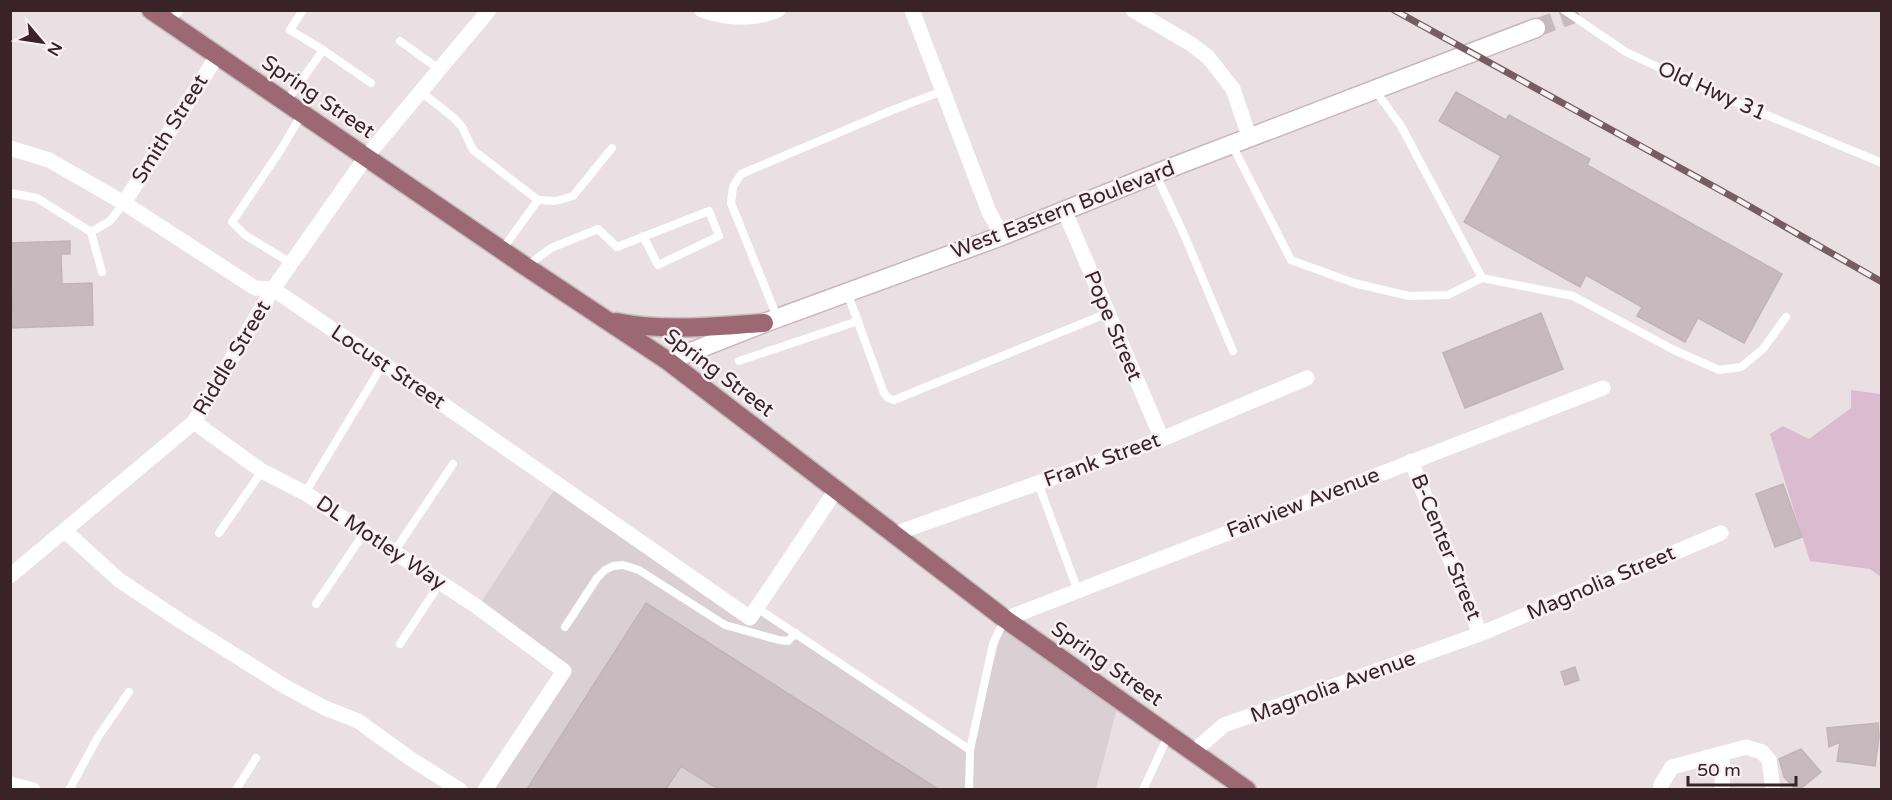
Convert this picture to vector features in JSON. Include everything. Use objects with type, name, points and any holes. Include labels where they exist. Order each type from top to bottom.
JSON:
[{"type":"main road","name":"Spring Street","points":[[151,10],[174,17],[217,56],[668,361],[1005,619],[1247,789]]},
{"type":"main road","name":"West Eastern Boulevard","points":[[668,361],[1065,212],[1170,168],[1536,28]]},
{"type":"main road","points":[[607,320],[668,329],[770,321]]},
{"type":"street","name":"Riddle Street","points":[[10,576],[194,422],[273,289],[366,157],[489,10]]},
{"type":"street","points":[[702,10],[719,16],[737,18],[752,17],[778,10]]},
{"type":"street","points":[[912,10],[989,212],[997,226],[999,237]]},
{"type":"street","points":[[1133,10],[1191,44],[1208,57],[1233,89],[1250,139]]},
{"type":"street","name":"Smith Street","points":[[124,202],[217,56]]},
{"type":"street","name":"Locust Street","points":[[10,148],[49,160],[124,202],[255,288],[273,289],[754,613]]},
{"type":"street","name":"Pope Street","points":[[1065,212],[1162,439]]},
{"type":"street","name":"Frank Street","points":[[894,534],[1162,439],[1307,378]]},
{"type":"street","name":"Fairview Avenue","points":[[1005,619],[1603,388]]},
{"type":"street","name":"DL Motley Way","points":[[194,422],[261,471],[305,493],[476,606],[564,671],[485,789]]},
{"type":"street","name":"B-Center Street","points":[[1411,461],[1480,634]]},
{"type":"street","points":[[754,613],[836,490]]},
{"type":"street","points":[[65,531],[119,580],[182,622],[284,686],[325,708],[358,722],[411,759],[460,789]]},
{"type":"street","name":"Magnolia Street","points":[[1480,634],[1721,533]]},
{"type":"street","name":"Magnolia Avenue","points":[[1193,752],[1224,725],[1480,634]]},
{"type":"street","points":[[1661,789],[1672,767],[1746,747],[1762,752],[1769,760],[1773,789]]},
{"type":"street","points":[[1721,754],[1722,789]]},
{"type":"street","points":[[10,784],[33,789]]},
{"type":"lane","points":[[303,10],[290,30],[371,83]]},
{"type":"lane","name":"Old Hwy 31","points":[[1564,10],[1626,52],[1709,91],[1881,163]]},
{"type":"lane","points":[[400,41],[439,69]]},
{"type":"lane","points":[[286,102],[323,50]]},
{"type":"lane","points":[[1375,90],[1401,126],[1482,278]]},
{"type":"lane","points":[[420,91],[454,118],[462,127],[473,150],[538,200],[556,201],[573,196],[612,148]]},
{"type":"lane","points":[[770,321],[730,203],[733,187],[741,174],[943,91]]},
{"type":"lane","points":[[291,263],[245,235],[232,222],[302,114]]},
{"type":"lane","points":[[1232,145],[1291,260],[1354,283],[1409,296],[1448,295],[1482,278],[1573,296],[1674,350],[1719,370],[1741,367],[1756,355],[1763,349],[1786,316]]},
{"type":"lane","points":[[1156,175],[1183,232],[1233,351]]},
{"type":"lane","points":[[10,193],[37,198],[92,232],[102,272]]},
{"type":"lane","points":[[502,250],[538,200]]},
{"type":"lane","points":[[92,232],[110,221],[124,202]]},
{"type":"lane","points":[[525,266],[551,248],[598,229],[617,247],[643,236],[709,211],[720,236],[658,265],[643,236]]},
{"type":"lane","points":[[847,292],[884,393],[888,398],[894,400],[1108,313]]},
{"type":"lane","points":[[740,361],[858,321]]},
{"type":"lane","points":[[305,493],[384,364]]},
{"type":"lane","points":[[394,552],[453,464]]},
{"type":"lane","points":[[219,533],[261,471]]},
{"type":"lane","points":[[1038,483],[1078,591]]},
{"type":"lane","points":[[316,604],[364,533]]},
{"type":"lane","points":[[565,627],[597,578],[613,566],[623,565],[639,570],[711,616],[735,628],[779,640],[788,640],[796,633]]},
{"type":"lane","points":[[400,644],[440,583]]},
{"type":"lane","points":[[754,613],[796,633],[970,750]]},
{"type":"lane","points":[[969,789],[970,750],[993,644],[1005,619]]},
{"type":"lane","points":[[69,789],[98,737],[129,693]]},
{"type":"lane","points":[[1143,789],[1169,735]]},
{"type":"lane","points":[[236,789],[256,758]]},
{"type":"shaded area","points":[[1851,390],[1881,396],[1881,577],[1870,569],[1810,561],[1770,434],[1783,426],[1809,439],[1851,408]]},
{"type":"shaded area","points":[[558,484],[750,618],[757,608],[970,750],[1005,619],[1119,700],[1096,789],[487,789],[564,671],[474,613]]},
{"type":"building","points":[[1456,92],[1506,120],[1509,115],[1590,159],[1587,165],[1782,274],[1744,343],[1698,318],[1685,342],[1637,316],[1642,307],[1586,275],[1580,287],[1464,222],[1501,156],[1439,121]]},
{"type":"building","points":[[70,241],[70,254],[61,254],[62,284],[92,283],[93,325],[10,328],[10,311],[12,311],[10,243]]},
{"type":"building","points":[[1541,313],[1563,369],[1465,408],[1443,353]]},
{"type":"building","points":[[1783,484],[1802,537],[1775,547],[1756,494]]},
{"type":"building","points":[[646,603],[938,789],[718,789],[681,766],[666,789],[527,789]]},
{"type":"building","points":[[1575,667],[1579,680],[1565,685],[1561,672]]},
{"type":"building","points":[[1878,723],[1879,737],[1875,766],[1837,761],[1840,742],[1829,747],[1827,728]]},
{"type":"building","points":[[1801,749],[1821,772],[1800,789],[1795,789],[1784,777],[1779,759]]},
{"type":"tunnel","points":[[1536,28],[1585,10]]},
{"type":"railway","points":[[1394,10],[1882,282]]}]
